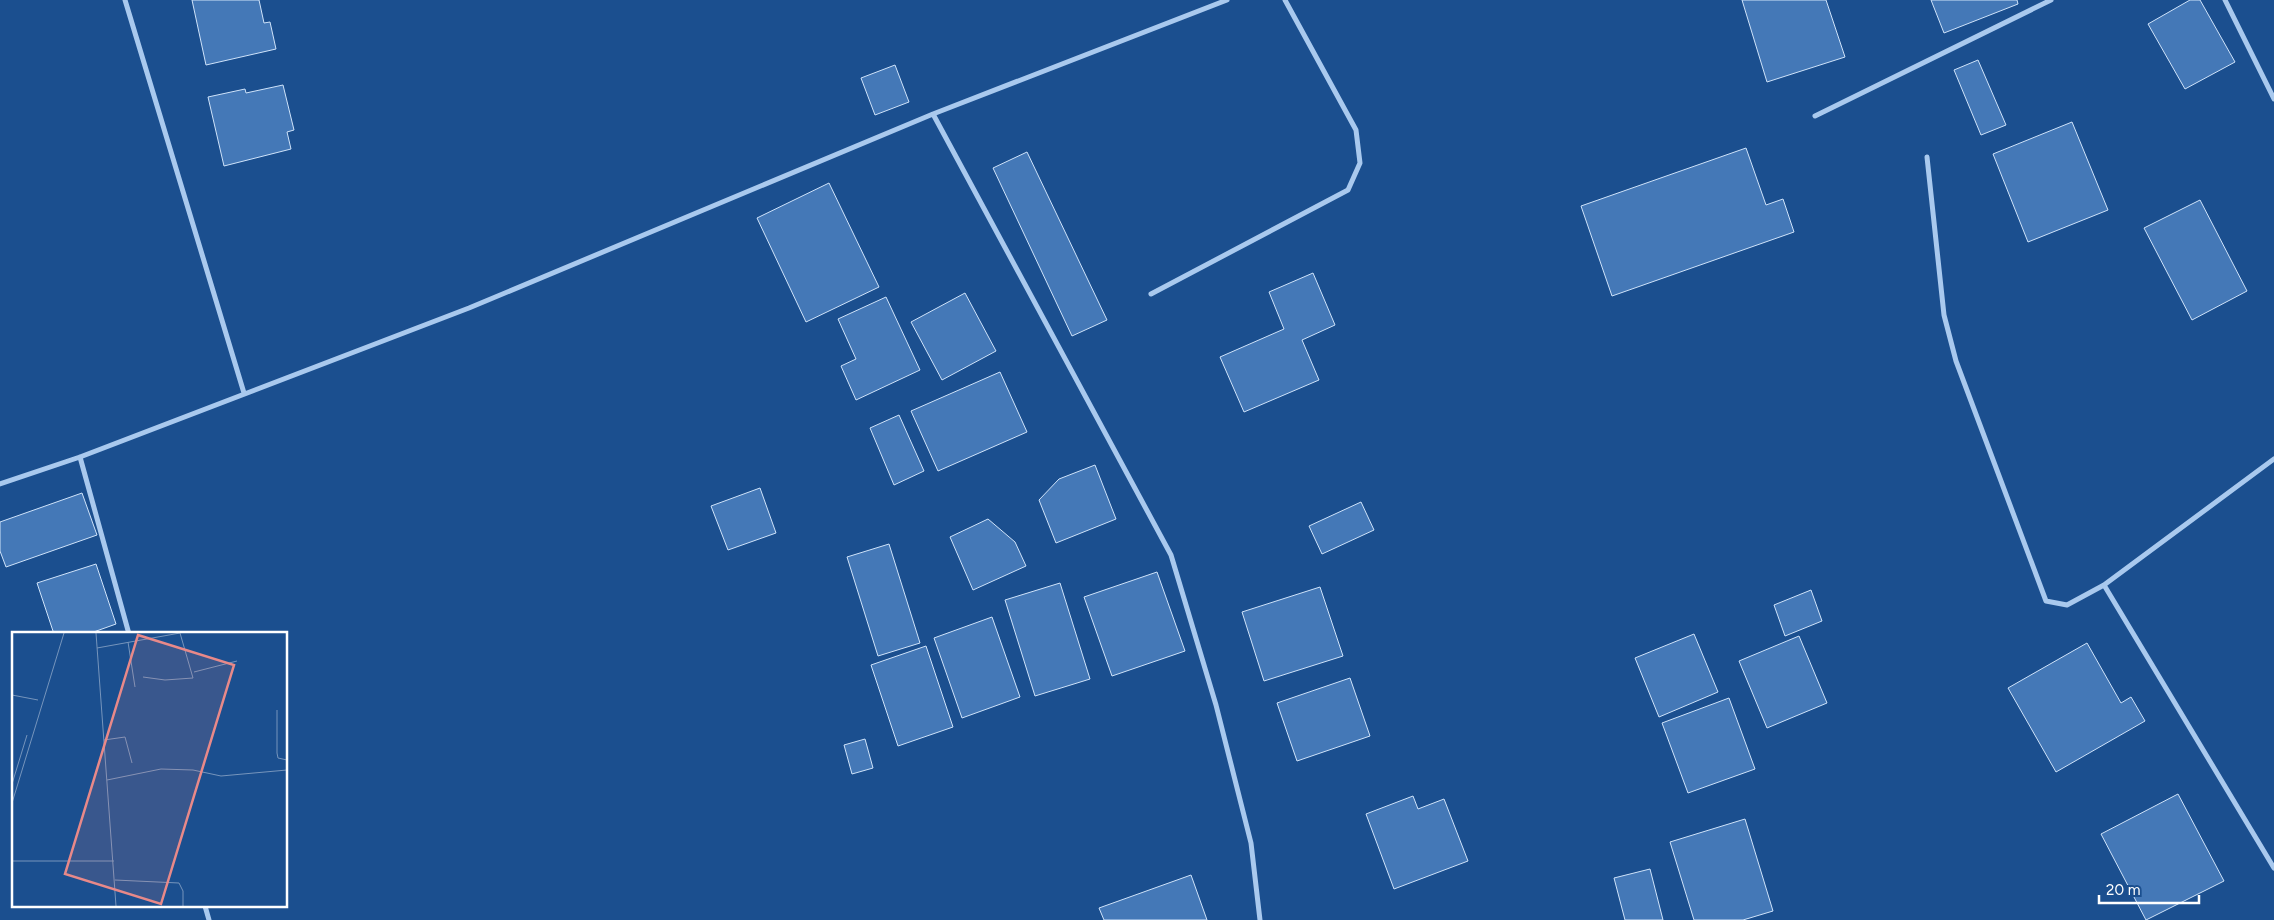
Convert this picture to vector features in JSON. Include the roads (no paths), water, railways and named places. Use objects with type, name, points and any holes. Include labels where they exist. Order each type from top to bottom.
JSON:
[{"type":"street","points":[[125,0],[244,394]]},
{"type":"street","points":[[0,484],[80,457],[469,308],[933,114],[1226,0]]},
{"type":"street","points":[[1151,294],[1348,190],[1360,163],[1356,130],[1285,0]]},
{"type":"street","points":[[1815,116],[2051,0]]},
{"type":"street","points":[[2225,0],[2274,99]]},
{"type":"street","points":[[933,114],[1171,555],[1216,705],[1251,843],[1260,920]]},
{"type":"street","points":[[1927,157],[1944,315],[1956,361],[2046,601],[2067,605],[2104,585],[2274,459]]},
{"type":"street","points":[[80,457],[128,632]]},
{"type":"street","points":[[2104,585],[2274,868]]}]
